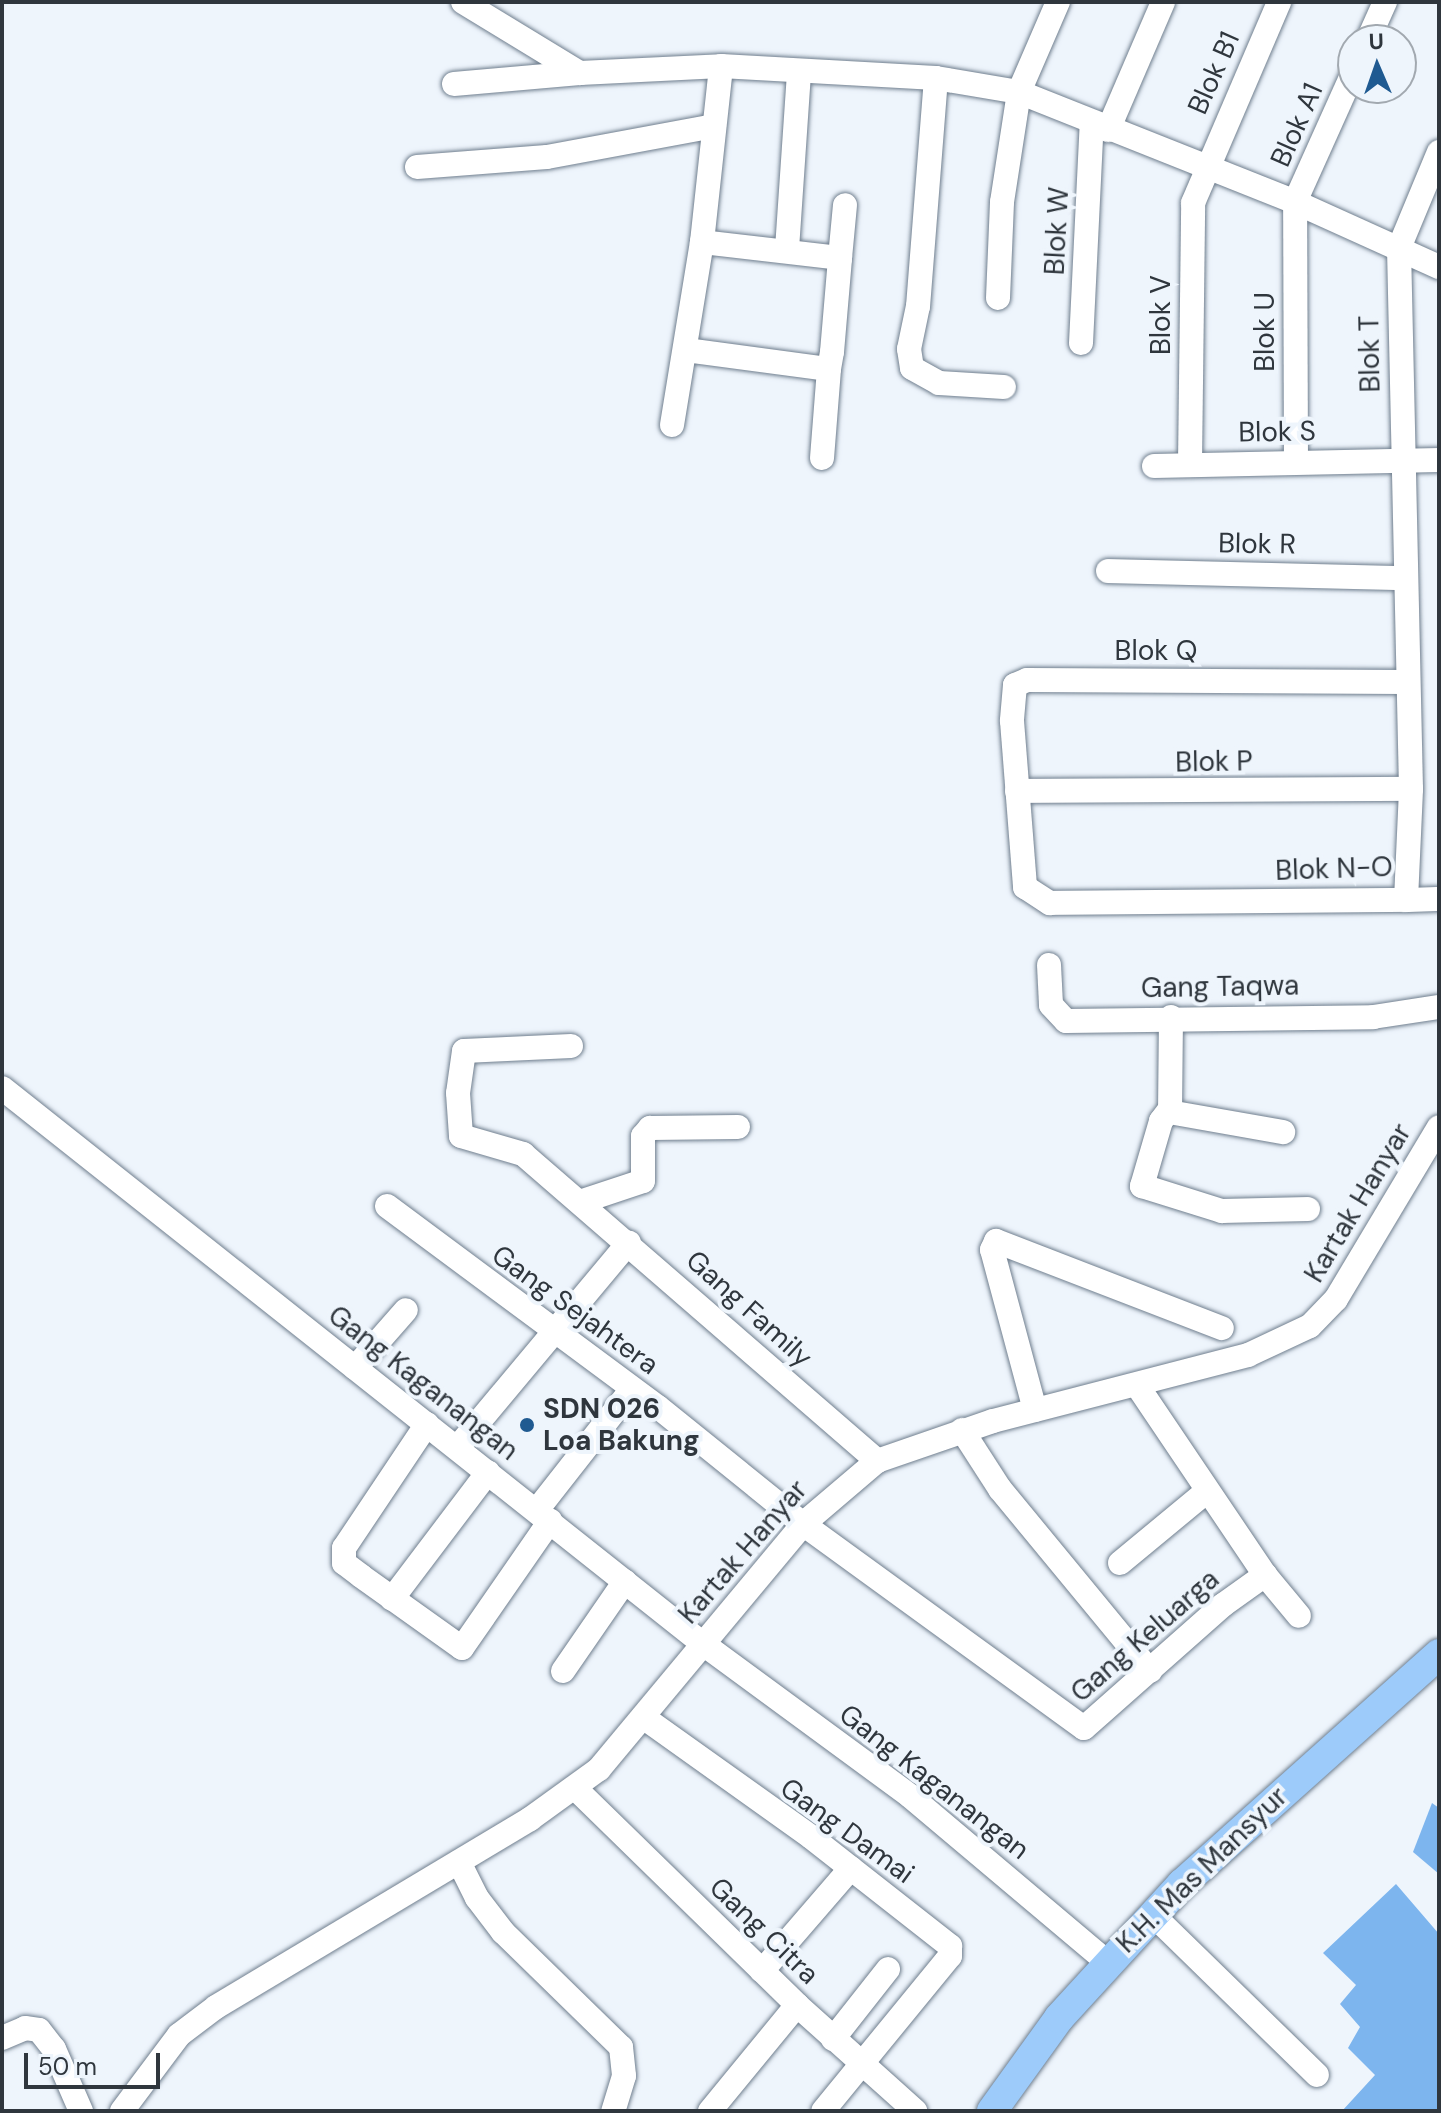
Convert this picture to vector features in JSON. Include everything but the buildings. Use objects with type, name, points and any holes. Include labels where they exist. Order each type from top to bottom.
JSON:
[{"type":"main road","name":"K.H. Mas Mansyur","points":[[992,2111],[1059,2018],[1153,1915],[1265,1806],[1439,1654]]},
{"type":"street","points":[[463,2],[580,73]]},
{"type":"street","points":[[998,298],[1002,202],[1019,92],[1058,2]]},
{"type":"street","points":[[1100,126],[1163,2]]},
{"type":"street","name":"Blok B1","points":[[1204,169],[1279,2]]},
{"type":"street","points":[[1375,24],[1385,2]]},
{"type":"street","points":[[672,425],[702,242],[721,66]]},
{"type":"street","points":[[454,84],[580,73],[721,66],[936,78],[1019,92],[1204,169],[1295,202],[1439,267]]},
{"type":"street","points":[[787,249],[799,71]]},
{"type":"street","points":[[936,78],[919,290],[909,349],[912,368],[939,383],[1004,387]]},
{"type":"street","name":"Blok A1","points":[[1295,202],[1339,104]]},
{"type":"street","points":[[417,167],[547,157],[714,126]]},
{"type":"street","name":"Blok W","points":[[1081,343],[1100,126]]},
{"type":"street","points":[[1399,248],[1439,152]]},
{"type":"street","name":"Blok V","points":[[1190,464],[1191,240],[1193,203],[1204,169]]},
{"type":"street","name":"Blok U","points":[[1295,202],[1296,461]]},
{"type":"street","points":[[822,458],[845,205]]},
{"type":"street","points":[[702,242],[787,249],[840,258]]},
{"type":"street","name":"Blok T","points":[[1399,248],[1407,460]]},
{"type":"street","points":[[686,350],[829,369]]},
{"type":"street","name":"Blok N-O","points":[[1017,791],[1025,887],[1050,903],[1424,900],[1411,789],[1405,682],[1407,460]]},
{"type":"street","name":"Blok S","points":[[1154,466],[1439,460]]},
{"type":"street","name":"Blok R","points":[[1108,571],[1404,578]]},
{"type":"street","name":"Blok Q","points":[[1017,791],[1011,695],[1015,685],[1027,680],[1405,682]]},
{"type":"street","name":"Blok P","points":[[1017,791],[1411,789]]},
{"type":"street","name":"Gang Taqwa","points":[[1049,965],[1048,990],[1059,1018],[1425,1010]]},
{"type":"street","points":[[1171,1017],[1169,1112],[1161,1121],[1142,1186],[1222,1211],[1308,1209]]},
{"type":"street","name":"Gang Family","points":[[571,1046],[464,1051],[459,1066],[459,1127],[466,1141],[514,1147],[583,1201],[877,1461]]},
{"type":"street","name":"Gang Kaganangan","points":[[2,1088],[702,1643],[910,1796],[1108,1963]]},
{"type":"street","points":[[1169,1112],[1283,1132]]},
{"type":"street","points":[[583,1201],[643,1181],[643,1136],[650,1128],[738,1127]]},
{"type":"street","name":"Kartak Hanyar","points":[[122,2111],[193,2023],[576,1789],[643,1717],[803,1524],[877,1461],[962,1430],[1138,1387],[1248,1355],[1272,1347],[1310,1326],[1336,1299],[1439,1127]]},
{"type":"street","name":"Gang Sejahtera","points":[[387,1206],[556,1336],[632,1389],[803,1524]]},
{"type":"street","points":[[1035,1410],[992,1250],[996,1241],[1222,1328]]},
{"type":"street","points":[[457,1448],[556,1336],[629,1242]]},
{"type":"street","points":[[355,1368],[406,1310]]},
{"type":"street","name":"Gang Keluarga","points":[[803,1524],[1079,1727],[1091,1726],[1223,1605],[1265,1575],[1138,1387]]},
{"type":"street","points":[[427,1424],[342,1556],[392,1599],[462,1648],[543,1515],[632,1389]]},
{"type":"street","points":[[962,1430],[1000,1489],[1150,1671]]},
{"type":"street","points":[[392,1599],[488,1472]]},
{"type":"street","points":[[1120,1563],[1207,1491]]},
{"type":"street","points":[[1265,1575],[1299,1616]]},
{"type":"street","points":[[563,1671],[625,1581]]},
{"type":"street","name":"Gang Damai","points":[[643,1717],[851,1868],[950,1946],[950,1956],[861,2065]]},
{"type":"street","name":"Gang Citra","points":[[576,1789],[797,2005],[915,2111]]},
{"type":"street","points":[[459,1862],[503,1932],[621,2047],[624,2076],[613,2111]]},
{"type":"street","points":[[762,1971],[851,1868]]},
{"type":"street","points":[[1153,1915],[1317,2075]]},
{"type":"street","points":[[833,2039],[888,1969]]},
{"type":"street","points":[[710,2111],[797,2005]]},
{"type":"street","points":[[2,2038],[25,2028],[39,2030],[54,2049],[81,2111]]},
{"type":"street","points":[[823,2111],[861,2065]]},
{"type":"water","points":[[1432,1803],[1439,1808],[1439,1874],[1413,1852]]},
{"type":"water","points":[[1396,1884],[1439,1934],[1439,2111],[1342,2111],[1375,2075],[1348,2048],[1360,2027],[1340,2004],[1356,1985],[1323,1953]]},
{"type":"place","name":"SDN 026 Loa Bakung","points":[[527,1425]]}]
